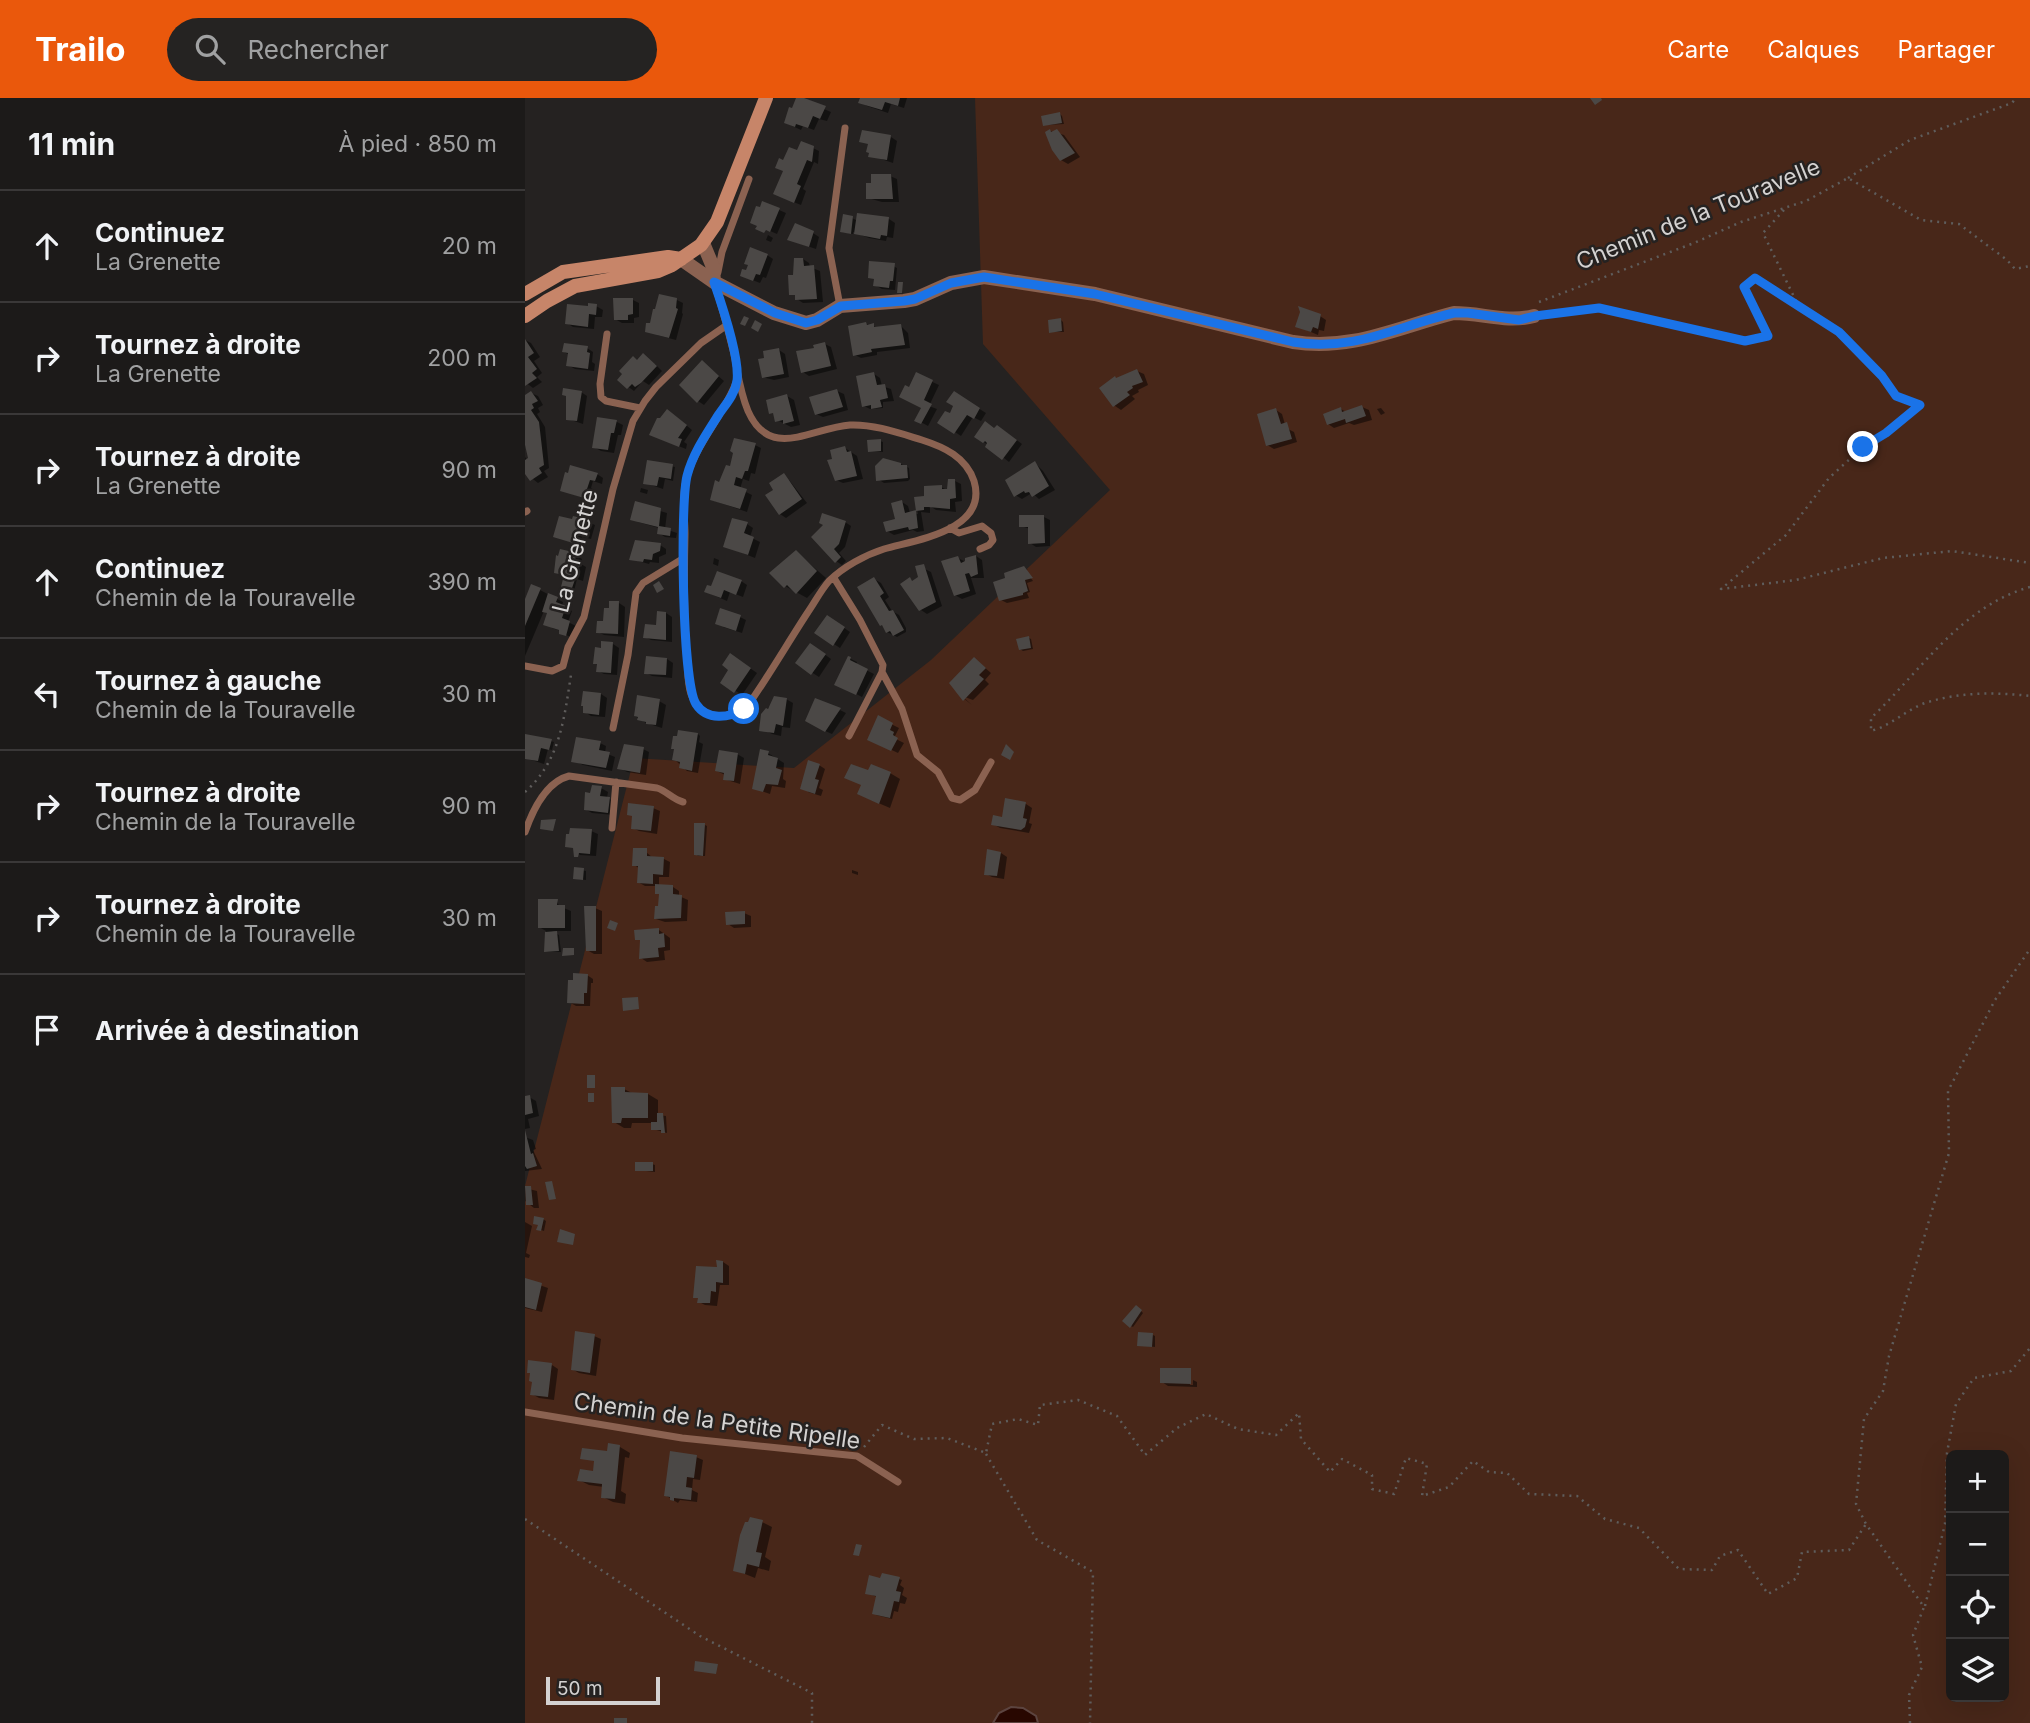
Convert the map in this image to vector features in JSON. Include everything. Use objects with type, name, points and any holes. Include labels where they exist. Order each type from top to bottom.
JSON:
[{"type":"street","points":[[525,316],[575,286],[658,271],[703,243],[717,222],[766,98]]},
{"type":"street","points":[[703,243],[713,267],[714,282]]},
{"type":"street","points":[[525,295],[563,272],[668,257],[681,259],[749,302],[800,322],[812,323],[841,306],[915,299],[951,283],[984,277],[1070,289],[1293,342],[1326,346],[1369,338],[1454,313],[1512,320],[1535,316]]},
{"type":"lane","points":[[841,306],[829,248],[845,128]]},
{"type":"lane","points":[[737,380],[729,399],[691,463],[684,489],[685,618],[690,693],[699,708],[712,716],[737,713],[751,701],[817,599],[834,578],[873,554],[932,537],[950,528],[970,510],[975,496],[974,481],[953,453],[901,433],[865,426],[839,427],[796,438],[775,439],[754,421],[737,380],[727,325],[714,282],[749,179]]},
{"type":"lane","name":"La Grenette","points":[[525,666],[552,671],[563,666],[568,647],[584,617],[624,448],[640,408],[656,387],[692,351],[727,325]]},
{"type":"lane","points":[[607,334],[600,384],[601,397],[606,401],[640,408]]},
{"type":"lane","points":[[950,528],[959,533],[979,526],[985,528],[993,540],[979,549]]},
{"type":"lane","points":[[613,728],[628,655],[636,593],[643,583],[684,558]]},
{"type":"lane","points":[[834,578],[881,659],[882,672],[902,709],[917,755],[938,772],[952,798],[965,799],[975,790],[991,762]]},
{"type":"lane","points":[[849,736],[882,672]]},
{"type":"lane","points":[[525,832],[545,794],[562,778],[573,776],[657,788],[664,790],[674,800],[683,802]]},
{"type":"lane","points":[[612,828],[616,782]]},
{"type":"lane","name":"Chemin de la Petite Ripelle","points":[[525,1412],[682,1438],[857,1456],[898,1482]]},
{"type":"path","points":[[1848,178],[1910,140],[2012,103],[2016,98]]},
{"type":"path","name":"Chemin de la Touravelle","points":[[1535,316],[1540,301],[1694,243],[1741,222],[1806,201],[1848,178],[1921,220],[1959,223],[2015,269],[2030,266]]},
{"type":"path","points":[[1786,207],[1763,233],[1798,306]]},
{"type":"path","points":[[1535,316],[1599,308],[1745,341],[1768,336],[1744,287],[1755,278],[1839,332],[1882,376],[1896,396],[1920,405],[1886,433],[1863,447],[1829,478],[1786,535],[1721,589],[1796,580],[1883,558],[1952,551],[2030,563]]},
{"type":"path","points":[[2030,587],[2010,593],[1966,621],[1871,718],[1871,731],[1885,727],[1924,704],[1976,692],[2030,696]]},
{"type":"path","points":[[525,792],[540,779],[555,753],[572,669]]},
{"type":"path","points":[[1924,1607],[1866,1524],[1856,1504],[1864,1419],[1883,1391],[1889,1356],[1949,1153],[1948,1091],[1995,1000],[2030,949]]},
{"type":"path","points":[[1910,1723],[1909,1695],[1922,1667],[1913,1635],[1924,1607],[1945,1524],[1947,1453],[1956,1404],[1974,1378],[2011,1371],[2030,1348]]},
{"type":"path","points":[[986,1453],[992,1424],[1018,1419],[1038,1425],[1040,1405],[1078,1401],[1117,1416],[1145,1455],[1177,1428],[1206,1414],[1238,1429],[1276,1435],[1299,1413],[1301,1439],[1330,1472],[1342,1459],[1372,1475],[1372,1489],[1394,1494],[1406,1458],[1427,1464],[1422,1496],[1449,1487],[1473,1461],[1489,1472],[1507,1474],[1529,1494],[1577,1496],[1605,1519],[1639,1528],[1679,1569],[1712,1570],[1720,1556],[1738,1550],[1768,1594],[1797,1578],[1802,1552],[1849,1550],[1866,1524]]},
{"type":"path","points":[[857,1456],[882,1425],[914,1439],[947,1438],[986,1453],[1037,1539],[1093,1572],[1090,1723]]},
{"type":"path","points":[[525,1520],[700,1636],[812,1693],[812,1723]]},
{"type":"shaded area","points":[[975,98],[2030,98],[2030,1723],[525,1723],[525,1186],[634,758],[794,768],[931,660],[1110,490],[983,344]]},
{"type":"shaded area","points":[[1011,1707],[1023,1708],[1036,1716],[1038,1723],[993,1723],[999,1713]]},
{"type":"building","points":[[796,98],[826,106],[820,119],[813,116],[808,128],[784,123],[789,107],[792,108]]},
{"type":"building","points":[[860,98],[900,98],[898,106],[885,102],[882,110],[858,103]]},
{"type":"building","points":[[1590,98],[1601,98],[1602,100],[1595,105]]},
{"type":"building","points":[[1060,112],[1062,123],[1043,126],[1041,116]]},
{"type":"building","points":[[1050,129],[1051,132],[1057,129],[1075,153],[1060,161],[1045,132]]},
{"type":"building","points":[[862,130],[891,135],[887,160],[868,157],[868,144],[859,142]]},
{"type":"building","points":[[801,141],[814,146],[812,162],[807,160],[797,184],[801,186],[794,203],[773,194],[783,171],[775,168],[779,158],[783,160],[789,147],[797,150]]},
{"type":"building","points":[[871,174],[891,174],[893,199],[866,199],[866,183],[871,183]]},
{"type":"building","points":[[762,201],[780,208],[770,232],[766,230],[764,233],[750,223],[756,206],[760,207]]},
{"type":"building","points":[[857,213],[889,217],[887,236],[881,235],[880,239],[854,234]]},
{"type":"building","points":[[843,214],[853,216],[851,234],[840,232]]},
{"type":"building","points":[[795,223],[814,231],[809,247],[787,240]]},
{"type":"building","points":[[750,247],[768,254],[760,275],[756,274],[753,281],[740,276],[742,269],[746,270],[748,265],[744,264]]},
{"type":"building","points":[[794,258],[803,258],[804,266],[814,265],[817,299],[795,300],[795,295],[789,295],[788,275],[793,275]]},
{"type":"building","points":[[869,261],[895,263],[893,281],[890,281],[889,288],[873,286],[874,279],[868,278]]},
{"type":"building","points":[[898,282],[903,282],[902,293],[897,293]]},
{"type":"building","points":[[659,294],[677,298],[678,309],[669,338],[645,332],[646,323],[650,323]]},
{"type":"building","points":[[613,298],[633,298],[633,314],[628,315],[628,320],[614,320]]},
{"type":"building","points":[[588,303],[597,304],[596,315],[589,314],[588,327],[565,324],[567,304],[588,306]]},
{"type":"building","points":[[1298,306],[1321,314],[1318,329],[1313,327],[1311,332],[1295,327],[1300,312]]},
{"type":"building","points":[[744,316],[749,318],[745,326],[740,324]]},
{"type":"building","points":[[1061,318],[1062,331],[1049,333],[1048,320]]},
{"type":"building","points":[[755,320],[762,324],[758,332],[751,328]]},
{"type":"building","points":[[866,322],[867,325],[874,323],[874,327],[901,324],[905,345],[871,349],[872,352],[853,356],[848,326]]},
{"type":"building","points":[[525,339],[534,353],[528,357],[537,369],[532,373],[537,378],[525,386]]},
{"type":"building","points":[[825,342],[831,366],[801,373],[796,351],[814,348],[813,345]]},
{"type":"building","points":[[564,343],[588,346],[588,369],[566,366],[568,353],[562,352]]},
{"type":"building","points":[[779,348],[784,374],[762,378],[758,359],[764,358],[763,351]]},
{"type":"building","points":[[643,353],[657,366],[641,383],[635,387],[632,384],[627,389],[617,380],[622,374],[619,371],[633,356],[637,360]]},
{"type":"building","points":[[702,360],[719,376],[697,403],[679,385]]},
{"type":"building","points":[[1137,369],[1143,382],[1132,386],[1127,392],[1130,395],[1113,407],[1099,388],[1115,376],[1116,378]]},
{"type":"building","points":[[874,372],[877,385],[885,384],[888,398],[880,400],[882,407],[871,409],[871,405],[862,407],[856,376]]},
{"type":"building","points":[[916,372],[933,380],[924,400],[932,404],[921,424],[914,421],[921,408],[899,397],[905,385],[909,387]]},
{"type":"building","points":[[563,388],[582,391],[577,421],[566,420],[566,396],[562,395]]},
{"type":"building","points":[[837,389],[843,407],[815,415],[809,397]]},
{"type":"building","points":[[531,391],[538,401],[532,404],[534,408],[531,410],[539,422],[544,465],[539,468],[542,473],[530,481],[525,474],[525,460],[528,458],[525,445],[525,395]]},
{"type":"building","points":[[954,391],[980,408],[974,419],[967,415],[954,434],[937,423],[945,411],[950,413],[953,406],[946,402]]},
{"type":"building","points":[[787,394],[794,421],[783,424],[783,420],[775,422],[773,413],[769,414],[766,400]]},
{"type":"building","points":[[1362,405],[1366,416],[1346,423],[1345,419],[1327,425],[1323,414],[1341,407],[1342,412]]},
{"type":"building","points":[[1276,408],[1281,424],[1287,422],[1292,439],[1266,446],[1257,414]]},
{"type":"building","points":[[667,409],[687,425],[678,438],[682,439],[679,447],[649,435],[657,418]]},
{"type":"building","points":[[597,417],[617,420],[608,450],[592,448]]},
{"type":"building","points":[[985,421],[994,428],[997,425],[1017,440],[1002,460],[985,447],[985,441],[983,443],[974,437]]},
{"type":"building","points":[[734,438],[756,443],[748,471],[745,471],[742,479],[736,477],[734,485],[747,489],[740,509],[710,500],[715,480],[719,482],[726,465],[730,466],[733,453],[730,451]]},
{"type":"building","points":[[881,439],[881,451],[868,452],[867,440]]},
{"type":"building","points":[[845,446],[847,452],[851,451],[857,476],[835,481],[827,460],[832,459],[830,450]]},
{"type":"building","points":[[883,458],[907,465],[908,478],[876,481],[875,466]]},
{"type":"building","points":[[647,460],[673,464],[671,479],[659,477],[657,486],[643,484]]},
{"type":"building","points":[[1035,461],[1049,486],[1032,497],[1029,492],[1024,491],[1014,497],[1005,480]]},
{"type":"building","points":[[570,465],[598,473],[595,481],[590,480],[584,498],[560,491],[565,472],[568,473]]},
{"type":"building","points":[[784,473],[802,499],[779,515],[765,495],[773,490],[769,483]]},
{"type":"building","points":[[948,479],[955,479],[956,498],[950,499],[950,509],[924,507],[924,510],[916,511],[914,497],[924,496],[924,486],[942,485],[942,489],[947,489]]},
{"type":"building","points":[[902,500],[905,513],[916,510],[918,528],[909,530],[908,527],[886,532],[883,522],[895,519],[891,503]]},
{"type":"building","points":[[635,501],[661,508],[659,526],[671,528],[670,536],[657,534],[658,527],[630,520]]},
{"type":"building","points":[[822,513],[846,521],[839,544],[834,549],[841,557],[835,563],[811,537],[823,525],[819,523]]},
{"type":"building","points":[[1019,515],[1044,515],[1045,543],[1028,544],[1028,527],[1019,527]]},
{"type":"building","points":[[559,516],[589,520],[584,536],[578,535],[573,543],[553,537]]},
{"type":"building","points":[[732,518],[748,522],[744,533],[754,537],[748,555],[723,547]]},
{"type":"building","points":[[635,540],[661,543],[660,551],[653,554],[652,560],[629,560]]},
{"type":"building","points":[[560,549],[577,553],[575,560],[581,562],[571,591],[561,587],[564,575],[554,573],[556,555],[558,556]]},
{"type":"building","points":[[796,550],[817,571],[796,594],[787,585],[784,588],[769,573]]},
{"type":"building","points":[[976,555],[978,574],[971,577],[969,573],[965,574],[970,591],[954,596],[941,561],[958,556],[961,563],[965,558]]},
{"type":"building","points":[[924,564],[936,602],[919,611],[900,584],[910,577],[912,581],[918,577],[915,566]]},
{"type":"building","points":[[1024,566],[1033,578],[1025,580],[1028,591],[1023,595],[999,601],[993,582],[1005,578],[1004,573]]},
{"type":"building","points":[[717,571],[742,580],[736,595],[724,590],[721,598],[704,592],[707,585],[711,586]]},
{"type":"building","points":[[874,577],[884,593],[880,596],[889,611],[893,610],[904,630],[893,636],[890,631],[886,633],[882,625],[880,626],[857,587]]},
{"type":"building","points":[[659,581],[664,589],[657,593],[653,585]]},
{"type":"building","points":[[531,584],[541,588],[525,626],[525,599]]},
{"type":"building","points":[[548,593],[558,597],[556,602],[566,606],[562,618],[570,621],[566,636],[559,634],[559,630],[543,625],[547,613],[542,612]]},
{"type":"building","points":[[609,601],[619,601],[618,634],[596,633],[597,621],[603,621],[604,608],[609,608]]},
{"type":"building","points":[[720,608],[741,615],[736,631],[715,624]]},
{"type":"building","points":[[657,611],[666,612],[666,640],[643,638],[645,624],[656,625]]},
{"type":"building","points":[[827,615],[845,627],[833,646],[814,633]]},
{"type":"building","points":[[1029,636],[1031,648],[1019,650],[1016,639]]},
{"type":"building","points":[[601,641],[613,642],[611,673],[596,672],[597,664],[593,664],[595,647],[601,648]]},
{"type":"building","points":[[810,643],[826,654],[811,675],[795,663]]},
{"type":"building","points":[[730,653],[751,668],[734,693],[720,683],[728,670],[722,665]]},
{"type":"building","points":[[646,656],[667,658],[666,675],[644,674]]},
{"type":"building","points":[[848,656],[851,657],[850,660],[868,669],[856,695],[834,685]]},
{"type":"building","points":[[974,657],[986,668],[979,675],[984,679],[963,701],[949,683]]},
{"type":"building","points":[[583,691],[601,693],[599,715],[583,713]]},
{"type":"building","points":[[637,695],[660,699],[656,725],[646,724],[634,716]]},
{"type":"building","points":[[774,696],[787,698],[783,726],[776,724],[774,733],[759,731],[761,714],[768,709]]},
{"type":"building","points":[[815,698],[841,708],[825,732],[805,721]]},
{"type":"building","points":[[878,715],[893,723],[890,730],[898,738],[891,751],[867,740]]},
{"type":"building","points":[[678,730],[698,733],[692,771],[679,768],[680,762],[672,760],[673,736],[677,736]]},
{"type":"building","points":[[525,734],[552,739],[549,750],[541,748],[538,761],[525,759]]},
{"type":"building","points":[[576,737],[601,741],[599,750],[610,752],[606,768],[571,762]]},
{"type":"building","points":[[624,744],[644,747],[640,773],[617,769]]},
{"type":"building","points":[[1006,744],[1014,752],[1010,760],[1001,755]]},
{"type":"building","points":[[760,749],[769,751],[768,755],[778,758],[776,768],[782,770],[778,785],[766,784],[763,792],[752,789]]},
{"type":"building","points":[[719,750],[738,753],[734,781],[723,780],[724,773],[715,771]]},
{"type":"building","points":[[808,760],[820,764],[815,779],[819,780],[815,794],[800,789]]},
{"type":"building","points":[[851,764],[868,770],[871,764],[891,772],[879,804],[857,794],[861,785],[844,778]]},
{"type":"building","points":[[592,785],[602,786],[600,796],[610,797],[608,813],[584,810],[585,792],[590,793]]},
{"type":"building","points":[[1005,798],[1026,802],[1023,818],[1027,819],[1021,830],[991,825],[993,815],[1002,817]]},
{"type":"building","points":[[628,803],[654,806],[651,831],[631,829],[632,816],[627,815]]},
{"type":"building","points":[[556,819],[553,831],[540,829],[541,820]]},
{"type":"building","points":[[694,823],[705,823],[703,856],[694,855]]},
{"type":"building","points":[[570,828],[592,829],[590,854],[579,853],[578,857],[574,857],[573,848],[565,847],[566,834],[569,834]]},
{"type":"building","points":[[633,848],[647,848],[647,856],[664,857],[663,875],[653,874],[653,884],[637,883],[638,866],[632,866]]},
{"type":"building","points":[[987,849],[1001,852],[997,876],[984,875]]},
{"type":"building","points":[[574,867],[584,868],[583,880],[573,879]]},
{"type":"building","points":[[655,884],[673,885],[673,894],[682,895],[681,918],[654,919],[659,894],[655,894]]},
{"type":"building","points":[[538,899],[558,899],[557,905],[565,905],[565,928],[538,928]]},
{"type":"building","points":[[584,906],[596,906],[596,951],[586,951]]},
{"type":"building","points":[[745,911],[745,924],[726,925],[725,912]]},
{"type":"building","points":[[610,920],[618,923],[615,931],[607,928]]},
{"type":"building","points":[[659,928],[659,934],[664,933],[665,947],[658,948],[659,957],[639,959],[640,940],[635,940],[634,930]]},
{"type":"building","points":[[557,931],[559,951],[544,952],[545,932]]},
{"type":"building","points":[[563,948],[574,948],[574,955],[562,956]]},
{"type":"building","points":[[573,973],[588,974],[584,1004],[567,1003],[568,980],[573,980]]},
{"type":"building","points":[[638,997],[639,1009],[623,1011],[622,998]]},
{"type":"building","points":[[587,1075],[595,1075],[595,1088],[587,1088]]},
{"type":"building","points":[[611,1087],[625,1087],[625,1092],[648,1093],[648,1118],[622,1118],[621,1123],[612,1123]]},
{"type":"building","points":[[588,1093],[594,1093],[594,1102],[588,1102]]},
{"type":"building","points":[[530,1095],[533,1113],[525,1115],[525,1096]]},
{"type":"building","points":[[657,1113],[663,1113],[665,1133],[651,1130],[651,1122],[657,1122]]},
{"type":"building","points":[[525,1130],[537,1166],[527,1169],[525,1166]]},
{"type":"building","points":[[635,1162],[653,1162],[653,1171],[635,1171]]},
{"type":"building","points":[[552,1181],[556,1199],[549,1200],[545,1182]]},
{"type":"building","points":[[525,1186],[531,1186],[533,1205],[526,1205]]},
{"type":"building","points":[[534,1216],[544,1218],[541,1231],[536,1230],[538,1225],[533,1224]]},
{"type":"building","points":[[560,1229],[575,1234],[573,1245],[557,1242]]},
{"type":"building","points":[[716,1260],[723,1261],[723,1283],[716,1282],[716,1292],[711,1291],[710,1303],[697,1303],[698,1298],[693,1298],[696,1266],[717,1267]]},
{"type":"building","points":[[525,1278],[542,1283],[536,1310],[525,1307]]},
{"type":"building","points":[[1136,1305],[1142,1310],[1130,1328],[1122,1321]]},
{"type":"building","points":[[575,1331],[595,1334],[590,1373],[571,1370]]},
{"type":"building","points":[[1138,1332],[1153,1333],[1152,1347],[1137,1346]]},
{"type":"building","points":[[528,1360],[552,1363],[548,1397],[530,1395],[532,1382],[529,1381],[530,1373],[527,1373]]},
{"type":"building","points":[[1160,1368],[1191,1368],[1191,1384],[1160,1383]]},
{"type":"building","points":[[608,1443],[620,1445],[615,1499],[601,1498],[602,1484],[577,1481],[580,1469],[593,1471],[594,1461],[580,1459],[582,1448],[607,1451]]},
{"type":"building","points":[[670,1451],[697,1455],[694,1478],[687,1477],[686,1487],[692,1488],[691,1500],[674,1498],[674,1501],[664,1496]]},
{"type":"building","points":[[750,1517],[763,1520],[756,1552],[762,1553],[759,1567],[747,1564],[745,1574],[733,1571],[740,1535]]},
{"type":"building","points":[[856,1544],[862,1545],[859,1556],[853,1555]]},
{"type":"building","points":[[882,1573],[900,1577],[896,1591],[901,1592],[899,1602],[894,1601],[890,1618],[872,1614],[876,1596],[865,1594],[869,1575],[880,1578]]},
{"type":"building","points":[[695,1661],[718,1664],[716,1674],[694,1671]]},
{"type":"building","points":[[614,1718],[627,1718],[627,1723],[614,1723]]},
{"type":"route","points":[[744,709],[730,716],[712,716],[699,708],[690,693],[687,652],[684,489],[691,463],[729,399],[737,380],[727,325],[714,282],[775,313],[800,322],[812,323],[841,306],[915,299],[944,285],[963,279],[984,277],[1070,289],[1212,324],[1293,342],[1326,346],[1369,338],[1454,313],[1519,320],[1599,308],[1745,341],[1768,336],[1744,287],[1755,278],[1839,332],[1882,376],[1896,396],[1920,405],[1886,433],[1863,447]]}]
